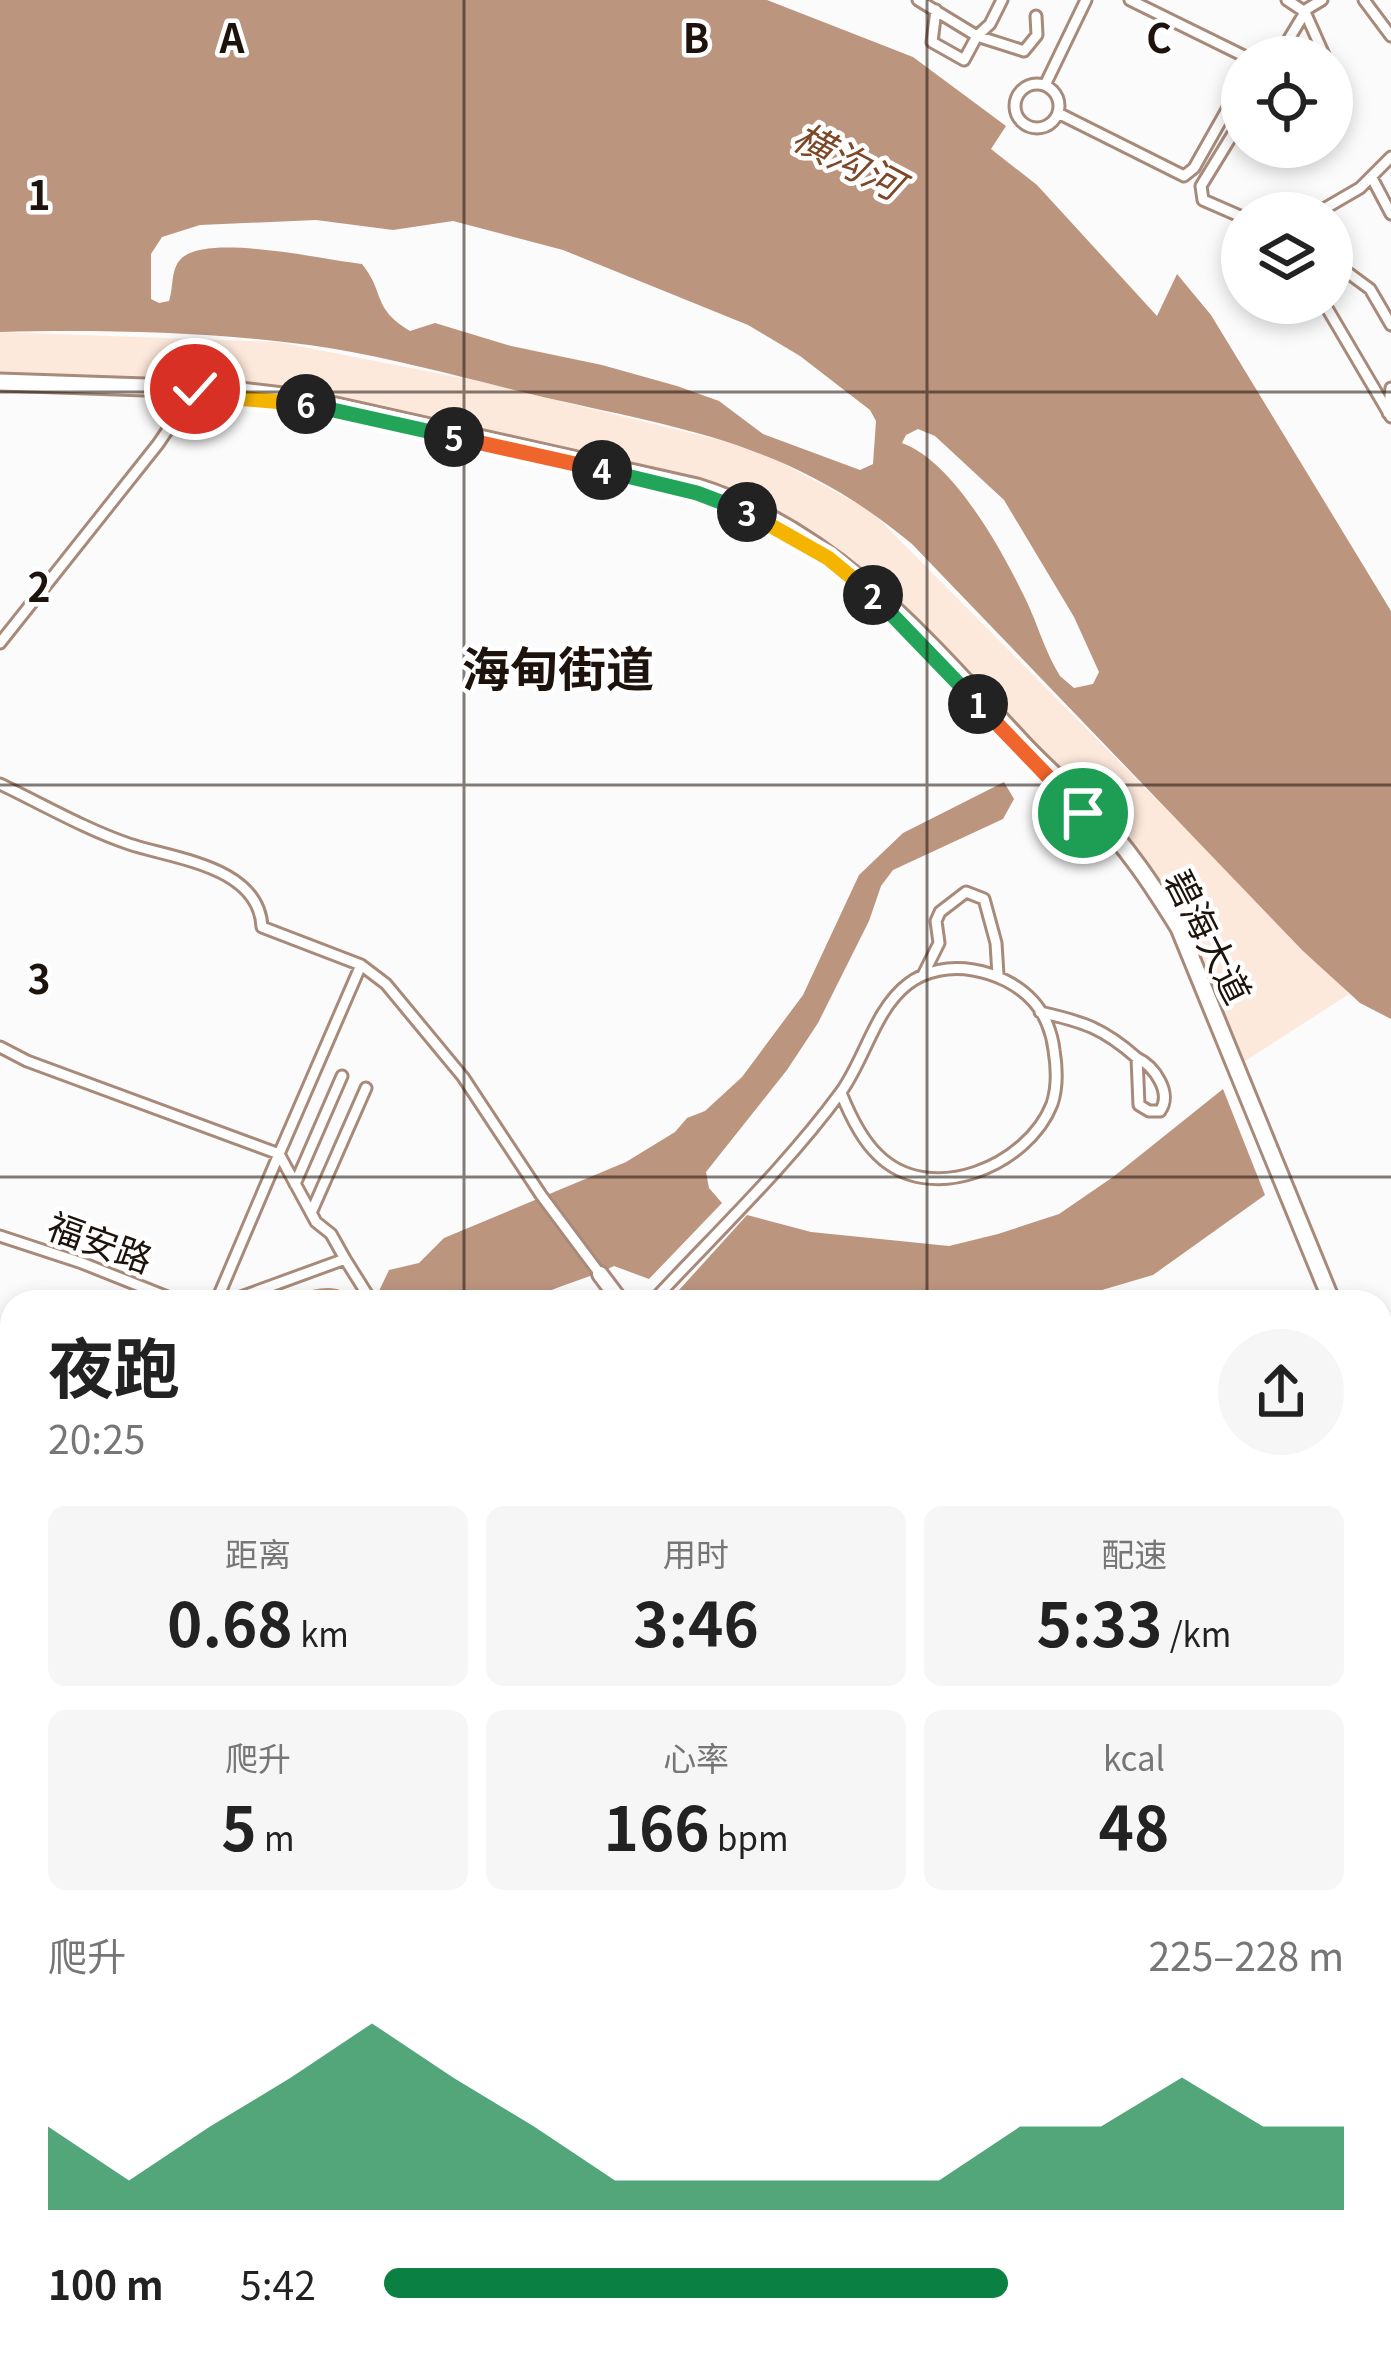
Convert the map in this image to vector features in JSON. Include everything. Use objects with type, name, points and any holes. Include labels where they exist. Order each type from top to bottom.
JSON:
[{"type":"main road","name":"碧海大道","points":[[0,386],[193,392],[330,409],[677,488],[732,505],[828,558],[896,618],[1083,813],[1152,900],[1208,1011],[1323,1290]]},
{"type":"main road","points":[[600,1274],[612,1290]]},
{"type":"street","points":[[919,0],[977,36],[1024,50],[1036,38],[1036,16]]},
{"type":"street","points":[[936,10],[932,42],[964,60],[1002,0]]},
{"type":"street","points":[[1045,85],[1086,0]]},
{"type":"street","points":[[1130,0],[1221,45]]},
{"type":"street","points":[[1287,0],[1305,12],[1316,36]]},
{"type":"street","points":[[1291,36],[1305,12],[1322,0]]},
{"type":"street","points":[[1364,0],[1391,36]]},
{"type":"street","points":[[1030,85],[1045,85],[1058,99],[1058,113],[1049,124],[1034,128],[1016,116],[1018,93],[1030,85]]},
{"type":"street","points":[[1058,113],[1184,176],[1194,168],[1221,120]]},
{"type":"street","points":[[1221,154],[1202,186],[1203,200],[1221,209]]},
{"type":"street","points":[[1350,192],[1391,157]]},
{"type":"street","points":[[1372,178],[1391,214]]},
{"type":"street","points":[[1353,276],[1370,289],[1391,325]]},
{"type":"street","points":[[1336,324],[1389,415]]},
{"type":"street","points":[[1389,415],[1391,388]]},
{"type":"street","points":[[0,643],[158,445],[193,392]]},
{"type":"street","points":[[0,784],[130,844],[163,850],[223,873],[262,909],[262,927],[361,965],[386,984],[463,1076],[600,1274]]},
{"type":"street","points":[[923,975],[939,943],[936,921],[940,912],[966,892],[984,898],[996,943],[998,975]]},
{"type":"street","points":[[221,1290],[361,965]]},
{"type":"street","points":[[663,1290],[841,1093],[889,1005],[910,981],[976,969],[998,975],[1032,1000],[1052,1034],[1057,1084],[1042,1121],[1001,1162],[975,1173],[915,1177],[895,1168],[875,1154],[841,1093]]},
{"type":"street","points":[[1040,1012],[1107,1032],[1148,1065],[1165,1091],[1166,1103],[1160,1111],[1139,1105],[1137,1058]]},
{"type":"street","points":[[0,1047],[26,1061],[279,1154],[311,1213],[331,1234],[364,1290]]},
{"type":"street","points":[[296,1184],[342,1076]]},
{"type":"street","points":[[311,1213],[366,1088]]},
{"type":"street","points":[[831,1102],[848,1111]]},
{"type":"street","name":"福安路","points":[[0,1236],[150,1290]]},
{"type":"street","points":[[260,1290],[345,1259]]},
{"type":"shaded area","points":[[0,332],[278,342],[477,381],[756,449],[871,511],[1349,994],[1236,1067],[1179,928],[1111,833],[853,571],[725,496],[246,391],[0,381]]},
{"type":"water","name":"横沟河","points":[[0,0],[767,0],[913,57],[1006,126],[991,149],[1037,185],[1157,316],[1177,274],[1211,315],[1391,611],[1391,1019],[1360,1003],[1303,951],[912,544],[824,483],[737,445],[692,432],[356,353],[208,335],[0,332]],"holes":[[[316,220],[393,230],[453,221],[563,250],[748,325],[800,356],[870,410],[876,421],[873,464],[860,470],[763,434],[719,401],[677,386],[435,323],[410,331],[389,315],[362,264],[243,248],[198,251],[176,266],[169,301],[151,299],[151,254],[162,237],[200,225]],[[918,429],[935,436],[1004,500],[1074,617],[1099,672],[1093,684],[1074,688],[1060,676],[990,533],[940,468],[902,443]]]},
{"type":"water","points":[[1004,782],[1014,799],[1003,819],[893,870],[881,886],[869,921],[818,1023],[706,1172],[709,1188],[722,1203],[649,1279],[614,1266],[552,1290],[379,1290],[389,1270],[419,1263],[444,1238],[626,1162],[675,1132],[687,1118],[705,1111],[742,1077],[803,995],[859,875],[903,833]]},
{"type":"water","points":[[1223,1089],[1265,1195],[1153,1275],[1102,1290],[679,1290],[747,1215],[811,1232],[949,1246],[1059,1214]]},
{"type":"district","name":"海甸街道","points":[[558,670]]},
{"type":"route","points":[[195,389],[191,394],[330,409],[660,483],[732,505],[799,539],[857,582],[1083,813]]}]
